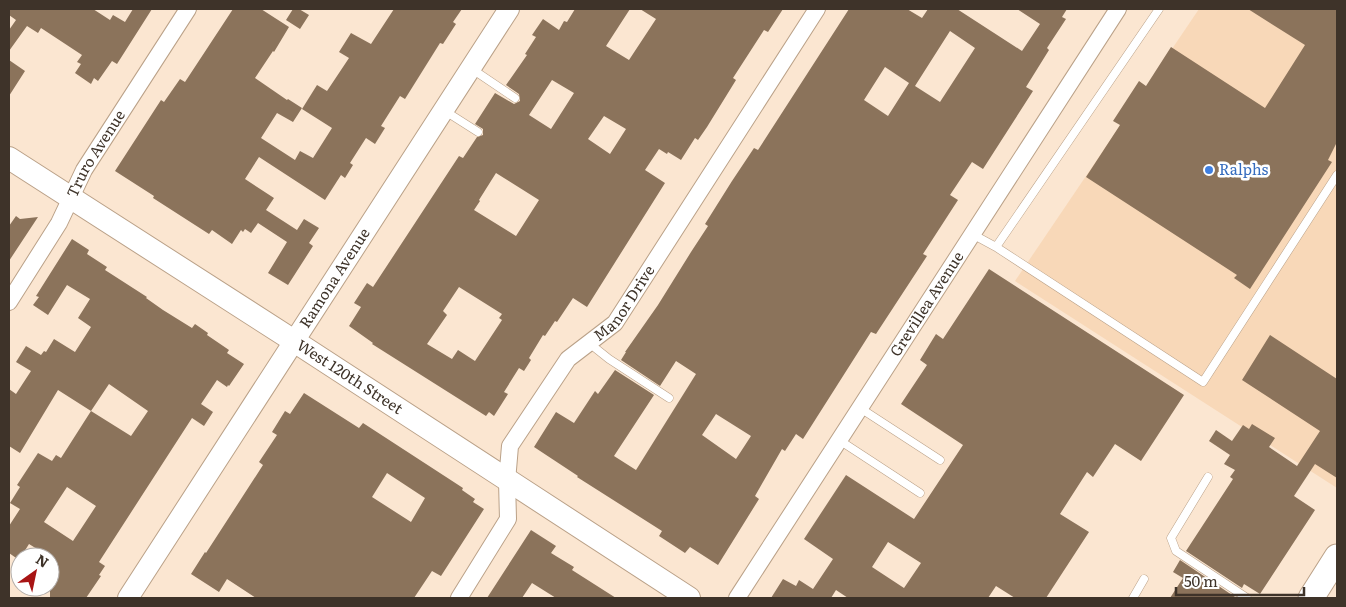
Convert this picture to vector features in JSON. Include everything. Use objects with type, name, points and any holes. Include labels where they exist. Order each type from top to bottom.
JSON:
[{"type":"main road","name":"West 120th Street","points":[[9,158],[689,598]]},
{"type":"main road","points":[[1310,598],[1337,557]]},
{"type":"street","name":"Truro Avenue","points":[[9,302],[59,223],[84,170],[188,9]]},
{"type":"street","name":"Ramona Avenue","points":[[128,598],[509,9]]},
{"type":"street","name":"Manor Drive","points":[[459,598],[508,519],[507,482],[510,446],[568,359],[615,323],[817,9]]},
{"type":"street","name":"Grevillea Avenue","points":[[737,598],[1118,9]]},
{"type":"lane","points":[[996,247],[1159,9]]},
{"type":"lane","points":[[470,68],[515,98]]},
{"type":"lane","points":[[443,110],[478,132]]},
{"type":"lane","points":[[972,234],[996,247],[1203,382],[1337,175]]},
{"type":"lane","points":[[589,343],[609,359],[670,398]]},
{"type":"lane","points":[[860,408],[940,460]]},
{"type":"lane","points":[[839,440],[920,493]]},
{"type":"lane","points":[[1208,476],[1171,538],[1176,551],[1247,598]]},
{"type":"lane","points":[[1133,598],[1144,579]]},
{"type":"shaded area","points":[[1199,9],[1337,9],[1337,488],[1015,281]]},
{"type":"building","points":[[9,9],[93,9],[110,20],[113,15],[125,22],[133,9],[152,9],[117,64],[112,61],[98,81],[94,78],[91,84],[75,73],[81,64],[77,62],[82,55],[41,28],[38,33],[27,26],[9,51],[9,30],[16,20],[9,15]]},
{"type":"building","points":[[233,9],[261,9],[289,27],[255,78],[302,108],[293,122],[277,113],[261,138],[295,160],[300,151],[313,158],[332,128],[302,109],[317,85],[327,91],[349,58],[339,52],[351,33],[371,44],[394,9],[462,9],[453,22],[456,24],[443,44],[440,43],[405,99],[400,96],[381,126],[385,128],[375,144],[366,138],[350,163],[353,165],[345,178],[341,175],[325,200],[259,157],[245,179],[274,198],[266,210],[297,230],[304,219],[319,228],[309,243],[313,246],[288,285],[268,273],[287,242],[258,223],[251,233],[245,229],[243,232],[241,230],[232,244],[212,230],[209,234],[115,171],[161,100],[164,102],[180,79],[185,82]]},
{"type":"building","points":[[293,9],[299,9],[309,15],[300,29],[286,20]]},
{"type":"building","points":[[575,9],[630,9],[606,46],[629,60],[656,19],[640,9],[783,9],[768,32],[764,30],[733,78],[736,80],[707,127],[698,140],[695,138],[681,160],[659,149],[645,170],[665,183],[587,307],[573,298],[557,322],[555,321],[545,336],[543,335],[529,358],[531,360],[524,371],[519,368],[504,392],[508,394],[494,416],[489,412],[486,416],[372,344],[349,326],[361,307],[354,303],[367,283],[373,287],[459,156],[463,158],[477,137],[483,135],[483,129],[475,124],[495,93],[514,104],[520,101],[519,94],[506,85],[527,55],[525,54],[536,37],[532,35],[543,19],[559,30],[564,21],[567,22]],"holes":[[[552,80],[574,93],[551,129],[529,115]],[[604,116],[626,129],[610,154],[588,139]],[[496,173],[539,200],[516,236],[474,210]],[[459,287],[502,314],[499,318],[502,320],[475,361],[458,350],[452,359],[427,344],[447,315],[443,311]]]},
{"type":"building","points":[[849,9],[907,9],[922,18],[928,9],[957,9],[1022,51],[1040,24],[1017,9],[1067,9],[1062,17],[1066,19],[1047,48],[1049,50],[1026,87],[1033,91],[983,169],[972,162],[950,195],[958,200],[923,254],[927,256],[876,334],[871,332],[803,439],[796,434],[785,451],[782,449],[755,496],[759,499],[718,565],[690,547],[685,553],[659,536],[662,531],[534,447],[556,412],[574,423],[595,391],[598,394],[615,370],[654,395],[614,456],[636,470],[696,374],[676,361],[660,386],[621,360],[708,226],[705,224],[732,181],[754,148],[758,150]],"holes":[[[950,31],[975,48],[940,102],[915,86]],[[885,67],[909,83],[888,116],[864,100]],[[716,414],[751,436],[736,459],[702,435]]]},
{"type":"building","name":"Ralphs","points":[[1248,9],[1337,9],[1337,142],[1328,160],[1332,162],[1250,289],[1234,278],[1237,275],[1086,177],[1120,125],[1113,121],[1139,81],[1146,86],[1171,47],[1265,108],[1305,45]]},
{"type":"building","points":[[9,60],[25,71],[9,96]]},
{"type":"building","points":[[16,216],[20,219],[38,217],[9,261],[9,226]]},
{"type":"building","points":[[72,239],[89,250],[87,254],[107,267],[105,270],[192,328],[195,324],[229,350],[227,353],[244,364],[229,386],[227,387],[217,380],[201,404],[213,412],[204,426],[192,418],[99,562],[105,566],[99,575],[101,576],[86,598],[50,598],[60,597],[60,547],[34,547],[29,544],[27,547],[10,547],[9,553],[9,526],[20,509],[10,503],[20,487],[17,485],[38,453],[52,461],[56,455],[61,458],[91,411],[58,390],[20,453],[9,446],[9,389],[16,394],[31,371],[16,362],[26,346],[41,355],[44,351],[46,352],[54,339],[75,352],[91,327],[78,318],[90,299],[67,285],[48,315],[33,305],[39,297],[36,296]],"holes":[[[109,384],[148,411],[131,436],[91,411]],[[67,487],[96,506],[73,541],[44,522]]]},
{"type":"building","points":[[989,269],[1184,395],[1141,461],[1115,444],[1093,477],[1087,472],[1060,514],[1089,532],[1046,598],[1015,598],[996,586],[988,598],[848,598],[836,590],[831,598],[771,598],[783,579],[796,586],[799,580],[813,589],[833,559],[804,539],[846,475],[914,519],[963,445],[901,404],[927,365],[920,360],[936,334],[943,339]],"holes":[[[888,542],[921,563],[904,588],[872,567]]]},
{"type":"building","points":[[1270,335],[1337,379],[1337,478],[1315,464],[1294,496],[1315,510],[1260,594],[1244,584],[1242,588],[1186,551],[1233,479],[1230,477],[1235,470],[1224,464],[1230,455],[1209,441],[1216,430],[1232,441],[1243,425],[1249,429],[1252,424],[1275,438],[1269,447],[1297,466],[1320,431],[1242,380]]},
{"type":"building","points":[[304,393],[359,428],[363,423],[463,488],[462,490],[475,499],[473,502],[484,509],[441,576],[432,571],[414,598],[256,598],[227,579],[219,592],[191,574],[263,465],[259,462],[277,435],[272,432],[285,411],[290,414]],"holes":[[[387,473],[425,498],[411,522],[372,497]]]},
{"type":"building","points":[[531,530],[556,546],[551,553],[574,567],[572,570],[616,598],[556,598],[532,583],[522,598],[487,598]]},
{"type":"building","points":[[1180,560],[1235,598],[1170,598],[1183,578],[1173,572]]},
{"type":"place","name":"Ralphs","points":[[1209,170]]}]
